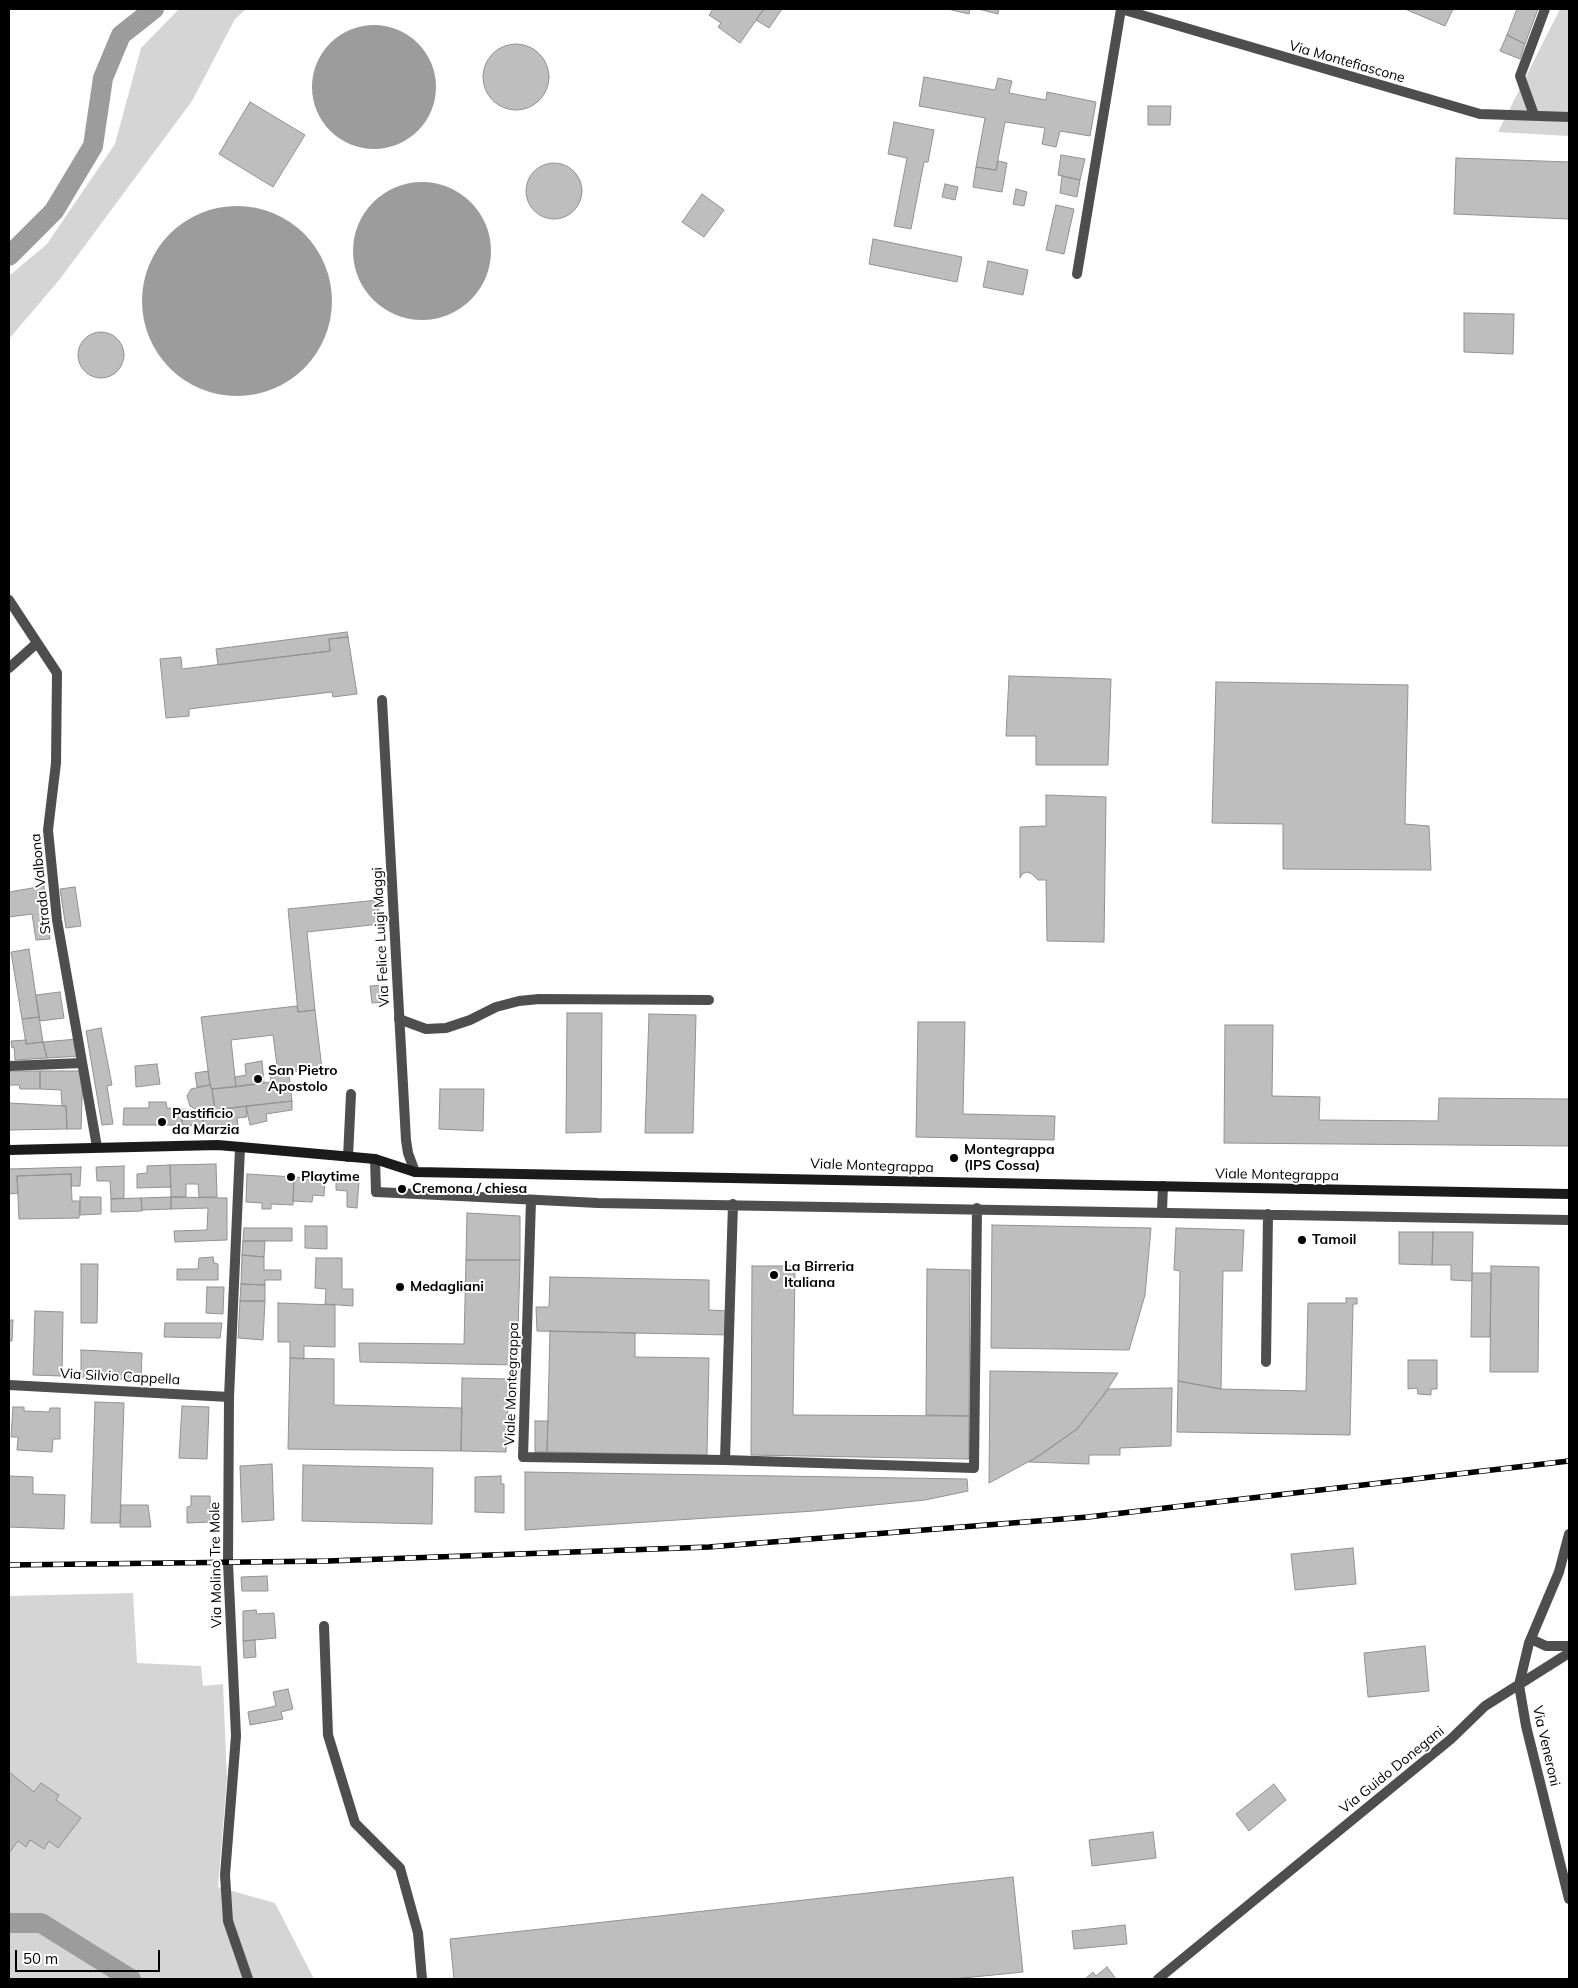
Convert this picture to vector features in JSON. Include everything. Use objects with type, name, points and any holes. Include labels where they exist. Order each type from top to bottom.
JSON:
[{"type":"main road","name":"Viale Montegrappa","points":[[9,1150],[218,1145],[375,1159],[415,1172],[1569,1194]]},
{"type":"street","name":"Via Montefiascone","points":[[1077,274],[1121,9],[1480,114],[1569,117]]},
{"type":"street","points":[[1534,115],[1520,76],[1544,9]]},
{"type":"street","name":"Strada Valbona","points":[[9,600],[57,672],[56,762],[48,830],[57,920],[97,1147]]},
{"type":"street","points":[[9,668],[37,643]]},
{"type":"street","name":"Via Felice Luigi Maggi","points":[[382,700],[406,1140],[408,1153],[415,1172]]},
{"type":"street","points":[[400,1019],[426,1029],[446,1028],[470,1020],[496,1007],[519,1001],[539,999],[709,1000]]},
{"type":"street","points":[[9,1066],[82,1063]]},
{"type":"street","points":[[348,1157],[351,1094]]},
{"type":"street","name":"Via Molino Tre Mole","points":[[240,1148],[229,1397],[228,1563],[236,1736],[225,1875],[228,1921],[248,1979]]},
{"type":"street","points":[[375,1159],[376,1192],[531,1200],[1569,1220]]},
{"type":"street","points":[[1162,1212],[1163,1186]]},
{"type":"street","name":"Viale Montegrappa","points":[[531,1200],[523,1457],[725,1460],[974,1468],[977,1208]]},
{"type":"street","points":[[725,1460],[733,1204]]},
{"type":"street","points":[[1266,1362],[1268,1214]]},
{"type":"street","name":"Via Silvio Cappella","points":[[9,1385],[229,1397]]},
{"type":"street","points":[[1519,1685],[1522,1664],[1559,1572],[1569,1534]]},
{"type":"street","points":[[324,1626],[328,1735],[355,1824],[400,1868],[418,1933],[422,1979]]},
{"type":"street","points":[[1531,1639],[1546,1646],[1569,1646]]},
{"type":"street","name":"Via Guido Donegani","points":[[1158,1979],[1452,1739],[1485,1706],[1569,1653]]},
{"type":"street","name":"Via Veneroni","points":[[1519,1685],[1528,1734],[1569,1899]]},
{"type":"shaded area","points":[[179,9],[246,9],[235,19],[192,101],[60,279],[9,339],[9,276],[47,244],[115,144],[141,48]]},
{"type":"shaded area","points":[[1560,9],[1569,9],[1569,136],[1498,132]]},
{"type":"shaded area","points":[[374,25],[398,29],[418,43],[432,63],[436,87],[432,111],[418,131],[398,145],[374,149],[350,145],[330,131],[316,111],[312,87],[316,63],[330,43],[350,29]]},
{"type":"shaded area","points":[[422,182],[448,187],[471,202],[486,225],[491,251],[486,277],[471,300],[448,315],[422,320],[396,315],[373,300],[358,277],[353,251],[358,225],[373,202],[396,187]]},
{"type":"shaded area","points":[[237,206],[256,208],[273,213],[290,222],[304,234],[316,248],[325,265],[330,282],[332,301],[330,320],[325,337],[316,354],[304,368],[290,380],[273,389],[256,394],[237,396],[218,394],[201,389],[184,380],[170,368],[158,354],[149,337],[144,320],[142,301],[144,282],[149,265],[158,248],[170,234],[184,222],[201,213],[218,208]]},
{"type":"shaded area","points":[[133,1593],[137,1663],[201,1666],[203,1686],[223,1684],[227,1778],[218,1887],[275,1903],[314,1979],[9,1979],[9,1596]]},
{"type":"building","points":[[713,9],[764,9],[740,43],[718,27],[721,23],[709,15]]},
{"type":"building","points":[[764,9],[782,9],[769,28],[756,20]]},
{"type":"building","points":[[948,9],[970,9],[969,14]]},
{"type":"building","points":[[978,9],[999,9],[998,14]]},
{"type":"building","points":[[1405,9],[1453,9],[1445,26]]},
{"type":"building","points":[[1517,9],[1538,9],[1525,44],[1507,35]]},
{"type":"building","points":[[1507,35],[1525,44],[1520,59],[1500,51]]},
{"type":"building","points":[[516,44],[528,47],[539,54],[546,65],[549,77],[546,89],[539,100],[528,107],[516,110],[504,107],[493,100],[486,89],[483,77],[486,65],[493,54],[504,47]]},
{"type":"building","points":[[924,77],[995,90],[998,78],[1012,81],[1009,93],[1046,100],[1047,92],[1096,102],[1090,136],[1060,131],[1056,147],[1042,144],[1045,128],[1005,122],[996,170],[976,167],[985,118],[919,106]]},
{"type":"building","points":[[250,102],[305,135],[273,187],[219,154]]},
{"type":"building","points":[[1148,106],[1171,106],[1170,125],[1148,125]]},
{"type":"building","points":[[894,122],[934,130],[928,162],[924,162],[911,229],[894,226],[907,158],[888,154]]},
{"type":"building","points":[[1061,155],[1085,159],[1080,180],[1058,175]]},
{"type":"building","points":[[1456,158],[1569,162],[1569,219],[1454,214]]},
{"type":"building","points":[[998,161],[1007,163],[1002,192],[973,187],[976,167],[996,170]]},
{"type":"building","points":[[554,163],[565,165],[574,171],[580,180],[582,191],[580,202],[574,211],[565,217],[554,219],[543,217],[534,211],[528,202],[526,191],[528,180],[534,171],[543,165]]},
{"type":"building","points":[[1062,176],[1080,180],[1077,197],[1060,193]]},
{"type":"building","points":[[945,184],[958,187],[955,200],[942,197]]},
{"type":"building","points":[[1016,189],[1027,192],[1024,206],[1013,204]]},
{"type":"building","points":[[702,194],[724,210],[704,237],[682,222]]},
{"type":"building","points":[[1056,205],[1074,209],[1064,254],[1046,250]]},
{"type":"building","points":[[873,239],[962,257],[957,282],[869,264]]},
{"type":"building","points":[[988,261],[1028,270],[1023,295],[983,287]]},
{"type":"building","points":[[1464,313],[1514,314],[1513,354],[1464,352]]},
{"type":"building","points":[[97,332],[105,332],[114,336],[120,342],[124,355],[120,368],[114,374],[105,378],[97,378],[88,374],[82,368],[78,359],[78,351],[82,342],[88,336]]},
{"type":"building","points":[[347,632],[348,637],[329,639],[330,651],[218,665],[216,649]]},
{"type":"building","points":[[348,637],[357,694],[333,697],[332,692],[189,709],[189,716],[166,718],[160,659],[181,657],[182,669],[330,651],[329,639]]},
{"type":"building","points":[[1009,676],[1111,679],[1108,765],[1036,765],[1036,736],[1006,736]]},
{"type":"building","points":[[1216,682],[1408,685],[1405,824],[1429,826],[1431,870],[1283,869],[1283,824],[1212,823]]},
{"type":"building","points":[[1046,795],[1106,797],[1104,942],[1047,941],[1046,880],[1038,880],[1027,872],[1022,874],[1020,878],[1020,827],[1046,826]]},
{"type":"building","points":[[44,886],[50,939],[36,940],[32,914],[9,917],[9,892]]},
{"type":"building","points":[[75,887],[81,926],[66,928],[60,889]]},
{"type":"building","points":[[378,900],[380,924],[307,932],[315,1010],[298,1012],[288,909]]},
{"type":"building","points":[[29,949],[39,1017],[22,1019],[11,952]]},
{"type":"building","points":[[386,985],[388,1002],[372,1003],[370,986]]},
{"type":"building","points":[[60,992],[64,1018],[40,1021],[36,995]]},
{"type":"building","points":[[297,1006],[298,1012],[315,1010],[322,1069],[278,1073],[273,1035],[231,1040],[236,1087],[212,1089],[201,1017]]},
{"type":"building","points":[[567,1013],[602,1013],[601,1132],[566,1133]]},
{"type":"building","points":[[649,1014],[696,1015],[693,1133],[645,1133]]},
{"type":"building","points":[[39,1017],[43,1042],[26,1044],[22,1019]]},
{"type":"building","points":[[918,1022],[965,1022],[963,1114],[1055,1116],[1054,1140],[916,1137]]},
{"type":"building","points":[[1225,1025],[1273,1025],[1272,1096],[1320,1097],[1319,1120],[1438,1121],[1439,1098],[1569,1099],[1569,1146],[1224,1143]]},
{"type":"building","points":[[101,1028],[112,1085],[107,1086],[113,1124],[102,1125],[86,1031]]},
{"type":"building","points":[[77,1039],[80,1056],[47,1058],[43,1042]]},
{"type":"building","points":[[26,1040],[26,1044],[43,1042],[47,1058],[15,1060],[14,1047],[12,1048],[11,1041]]},
{"type":"building","points":[[262,1061],[264,1083],[236,1087],[235,1077],[246,1075],[245,1064]]},
{"type":"building","points":[[157,1064],[160,1084],[136,1087],[135,1066]]},
{"type":"building","points":[[9,1071],[40,1071],[40,1089],[20,1089],[19,1085],[9,1085]]},
{"type":"building","points":[[40,1071],[83,1071],[81,1129],[67,1129],[66,1106],[62,1106],[61,1090],[40,1089]]},
{"type":"building","points":[[208,1071],[210,1085],[197,1087],[195,1073]]},
{"type":"building","points":[[289,1073],[292,1101],[215,1110],[212,1089],[271,1082],[270,1075]]},
{"type":"building","points":[[210,1085],[215,1110],[195,1109],[190,1106],[187,1096],[191,1089]]},
{"type":"building","points":[[440,1089],[484,1089],[483,1131],[439,1129]]},
{"type":"building","points":[[292,1101],[292,1110],[266,1114],[267,1121],[250,1125],[246,1106]]},
{"type":"building","points":[[149,1102],[166,1102],[167,1108],[182,1109],[182,1125],[123,1125],[124,1108],[149,1108]]},
{"type":"building","points":[[9,1103],[66,1106],[67,1129],[9,1130]]},
{"type":"building","points":[[246,1106],[247,1117],[237,1118],[238,1127],[203,1126],[203,1111]]},
{"type":"building","points":[[182,1109],[203,1111],[203,1126],[182,1125]]},
{"type":"building","points":[[216,1164],[217,1197],[199,1197],[198,1184],[186,1184],[186,1197],[171,1197],[170,1165]]},
{"type":"building","points":[[170,1165],[171,1187],[137,1188],[137,1174],[147,1173],[147,1166]]},
{"type":"building","points":[[124,1166],[124,1198],[111,1199],[110,1181],[97,1181],[96,1167]]},
{"type":"building","points":[[81,1167],[80,1186],[71,1186],[71,1174],[17,1176],[18,1193],[9,1194],[9,1169]]},
{"type":"building","points":[[71,1174],[72,1201],[80,1201],[79,1218],[19,1219],[17,1176]]},
{"type":"building","points":[[247,1174],[294,1177],[293,1205],[271,1204],[271,1209],[262,1209],[262,1203],[246,1202]]},
{"type":"building","points":[[294,1177],[325,1179],[324,1196],[313,1195],[312,1202],[293,1201]]},
{"type":"building","points":[[336,1180],[359,1181],[357,1208],[347,1207],[347,1191],[336,1190]]},
{"type":"building","points":[[80,1197],[101,1197],[101,1214],[80,1215]]},
{"type":"building","points":[[171,1197],[227,1198],[227,1240],[175,1242],[174,1231],[207,1230],[208,1208],[171,1209]]},
{"type":"building","points":[[171,1197],[171,1209],[142,1210],[141,1198]]},
{"type":"building","points":[[141,1198],[142,1211],[111,1212],[111,1199]]},
{"type":"building","points":[[467,1213],[520,1216],[520,1260],[466,1260]]},
{"type":"building","points":[[992,1225],[1151,1228],[1145,1295],[1129,1350],[991,1348]]},
{"type":"building","points":[[305,1226],[327,1226],[327,1249],[305,1248]]},
{"type":"building","points":[[244,1228],[292,1228],[292,1241],[243,1241]]},
{"type":"building","points":[[1176,1228],[1244,1230],[1242,1271],[1223,1271],[1221,1389],[1178,1381],[1180,1271],[1174,1270]]},
{"type":"building","points":[[1399,1232],[1433,1232],[1432,1265],[1399,1264]]},
{"type":"building","points":[[1433,1232],[1473,1232],[1472,1281],[1451,1280],[1451,1265],[1432,1265]]},
{"type":"building","points":[[243,1241],[265,1241],[264,1257],[242,1255]]},
{"type":"building","points":[[242,1255],[264,1257],[264,1270],[281,1270],[281,1280],[265,1280],[265,1285],[241,1284]]},
{"type":"building","points":[[213,1257],[214,1263],[218,1264],[218,1280],[177,1280],[177,1269],[198,1269],[199,1258]]},
{"type":"building","points":[[316,1258],[342,1258],[342,1289],[353,1289],[353,1306],[325,1304],[326,1289],[315,1288]]},
{"type":"building","points":[[466,1260],[520,1260],[517,1365],[360,1362],[359,1343],[464,1344]]},
{"type":"building","points":[[81,1264],[98,1264],[97,1323],[81,1323]]},
{"type":"building","points":[[752,1266],[795,1266],[793,1415],[969,1416],[969,1459],[751,1455]]},
{"type":"building","points":[[1491,1266],[1539,1267],[1538,1372],[1490,1372]]},
{"type":"building","points":[[927,1269],[970,1270],[969,1416],[926,1415]]},
{"type":"building","points":[[1472,1273],[1491,1273],[1490,1337],[1471,1337]]},
{"type":"building","points":[[550,1277],[709,1280],[709,1310],[729,1311],[729,1335],[537,1331],[536,1307],[549,1307]]},
{"type":"building","points":[[241,1284],[265,1285],[265,1301],[240,1301]]},
{"type":"building","points":[[207,1287],[224,1287],[223,1314],[206,1313]]},
{"type":"building","points":[[1346,1298],[1357,1298],[1357,1304],[1353,1304],[1350,1435],[1177,1432],[1178,1381],[1221,1389],[1306,1391],[1308,1303],[1346,1303]]},
{"type":"building","points":[[240,1301],[265,1301],[263,1340],[238,1338]]},
{"type":"building","points":[[278,1303],[335,1305],[335,1347],[304,1346],[304,1359],[290,1358],[290,1342],[278,1342]]},
{"type":"building","points":[[35,1311],[63,1312],[62,1376],[33,1375]]},
{"type":"building","points":[[9,1320],[13,1320],[12,1341],[9,1341]]},
{"type":"building","points":[[165,1323],[222,1323],[220,1338],[164,1337]]},
{"type":"building","points":[[550,1331],[635,1333],[635,1357],[709,1358],[707,1455],[547,1452]]},
{"type":"building","points":[[81,1350],[142,1353],[141,1380],[81,1377]]},
{"type":"building","points":[[290,1358],[334,1359],[334,1405],[462,1408],[461,1451],[288,1449]]},
{"type":"building","points":[[1408,1360],[1437,1360],[1437,1389],[1431,1389],[1431,1395],[1418,1394],[1417,1388],[1408,1389]]},
{"type":"building","points":[[990,1371],[1118,1373],[1104,1395],[1077,1429],[1041,1455],[989,1483]]},
{"type":"building","points":[[462,1378],[509,1379],[506,1452],[461,1451]]},
{"type":"building","points":[[1172,1388],[1171,1446],[1120,1448],[1120,1455],[1089,1455],[1089,1464],[1029,1462],[1077,1429],[1108,1389]]},
{"type":"building","points":[[95,1402],[124,1403],[120,1523],[91,1523]]},
{"type":"building","points":[[182,1406],[209,1407],[207,1459],[179,1458]]},
{"type":"building","points":[[13,1407],[24,1407],[24,1411],[49,1412],[50,1408],[60,1408],[60,1439],[53,1439],[52,1452],[17,1450],[18,1437],[11,1437]]},
{"type":"building","points":[[535,1421],[548,1421],[547,1452],[535,1452]]},
{"type":"building","points":[[272,1464],[274,1520],[242,1522],[240,1466]]},
{"type":"building","points":[[303,1465],[433,1468],[432,1524],[302,1521]]},
{"type":"building","points":[[525,1472],[967,1479],[968,1491],[925,1500],[814,1511],[525,1530]]},
{"type":"building","points":[[9,1476],[33,1477],[33,1494],[65,1495],[64,1529],[9,1527]]},
{"type":"building","points":[[501,1476],[501,1484],[504,1484],[504,1513],[475,1512],[475,1477]]},
{"type":"building","points":[[191,1496],[210,1496],[211,1522],[187,1523],[187,1507],[191,1506]]},
{"type":"building","points":[[121,1505],[148,1505],[151,1527],[120,1527]]},
{"type":"building","points":[[1353,1548],[1356,1584],[1295,1590],[1291,1554]]},
{"type":"building","points":[[267,1576],[268,1591],[242,1591],[241,1577]]},
{"type":"building","points":[[256,1610],[257,1614],[274,1613],[276,1638],[243,1641],[243,1611]]},
{"type":"building","points":[[255,1640],[256,1657],[244,1658],[243,1641]]},
{"type":"building","points":[[1425,1646],[1429,1691],[1368,1697],[1364,1653]]},
{"type":"building","points":[[288,1689],[293,1709],[281,1712],[283,1719],[250,1725],[248,1712],[276,1706],[273,1692]]},
{"type":"building","points":[[9,1772],[34,1792],[41,1783],[59,1795],[56,1800],[81,1818],[58,1848],[49,1841],[44,1849],[30,1840],[26,1847],[18,1841],[9,1853]]},
{"type":"building","points":[[1274,1784],[1286,1800],[1249,1831],[1236,1814]]},
{"type":"building","points":[[1153,1832],[1156,1858],[1092,1866],[1089,1840]]},
{"type":"building","points":[[1013,1877],[1023,1972],[953,1979],[454,1979],[450,1939]]},
{"type":"building","points":[[1125,1925],[1127,1944],[1074,1949],[1072,1931]]},
{"type":"building","points":[[1107,1967],[1116,1979],[1085,1979],[1093,1972],[1096,1976]]},
{"type":"waterway","points":[[9,256],[54,211],[93,146],[103,78],[121,35],[154,9]]},
{"type":"waterway","points":[[9,1923],[41,1923],[131,1979]]},
{"type":"railway","points":[[9,1565],[328,1561],[709,1547],[1088,1517],[1569,1461]]},
{"type":"place","name":"San Pietro Apostolo","points":[[258,1079]]},
{"type":"place","name":"Pastificio da Marzia","points":[[162,1122]]},
{"type":"place","name":"Montegrappa (IPS Cossa)","points":[[954,1158]]},
{"type":"place","name":"Playtime","points":[[291,1177]]},
{"type":"place","name":"Cremona / chiesa","points":[[402,1189]]},
{"type":"place","name":"Tamoil","points":[[1302,1240]]},
{"type":"place","name":"La Birreria Italiana","points":[[774,1275]]},
{"type":"place","name":"Medagliani","points":[[400,1287]]}]
